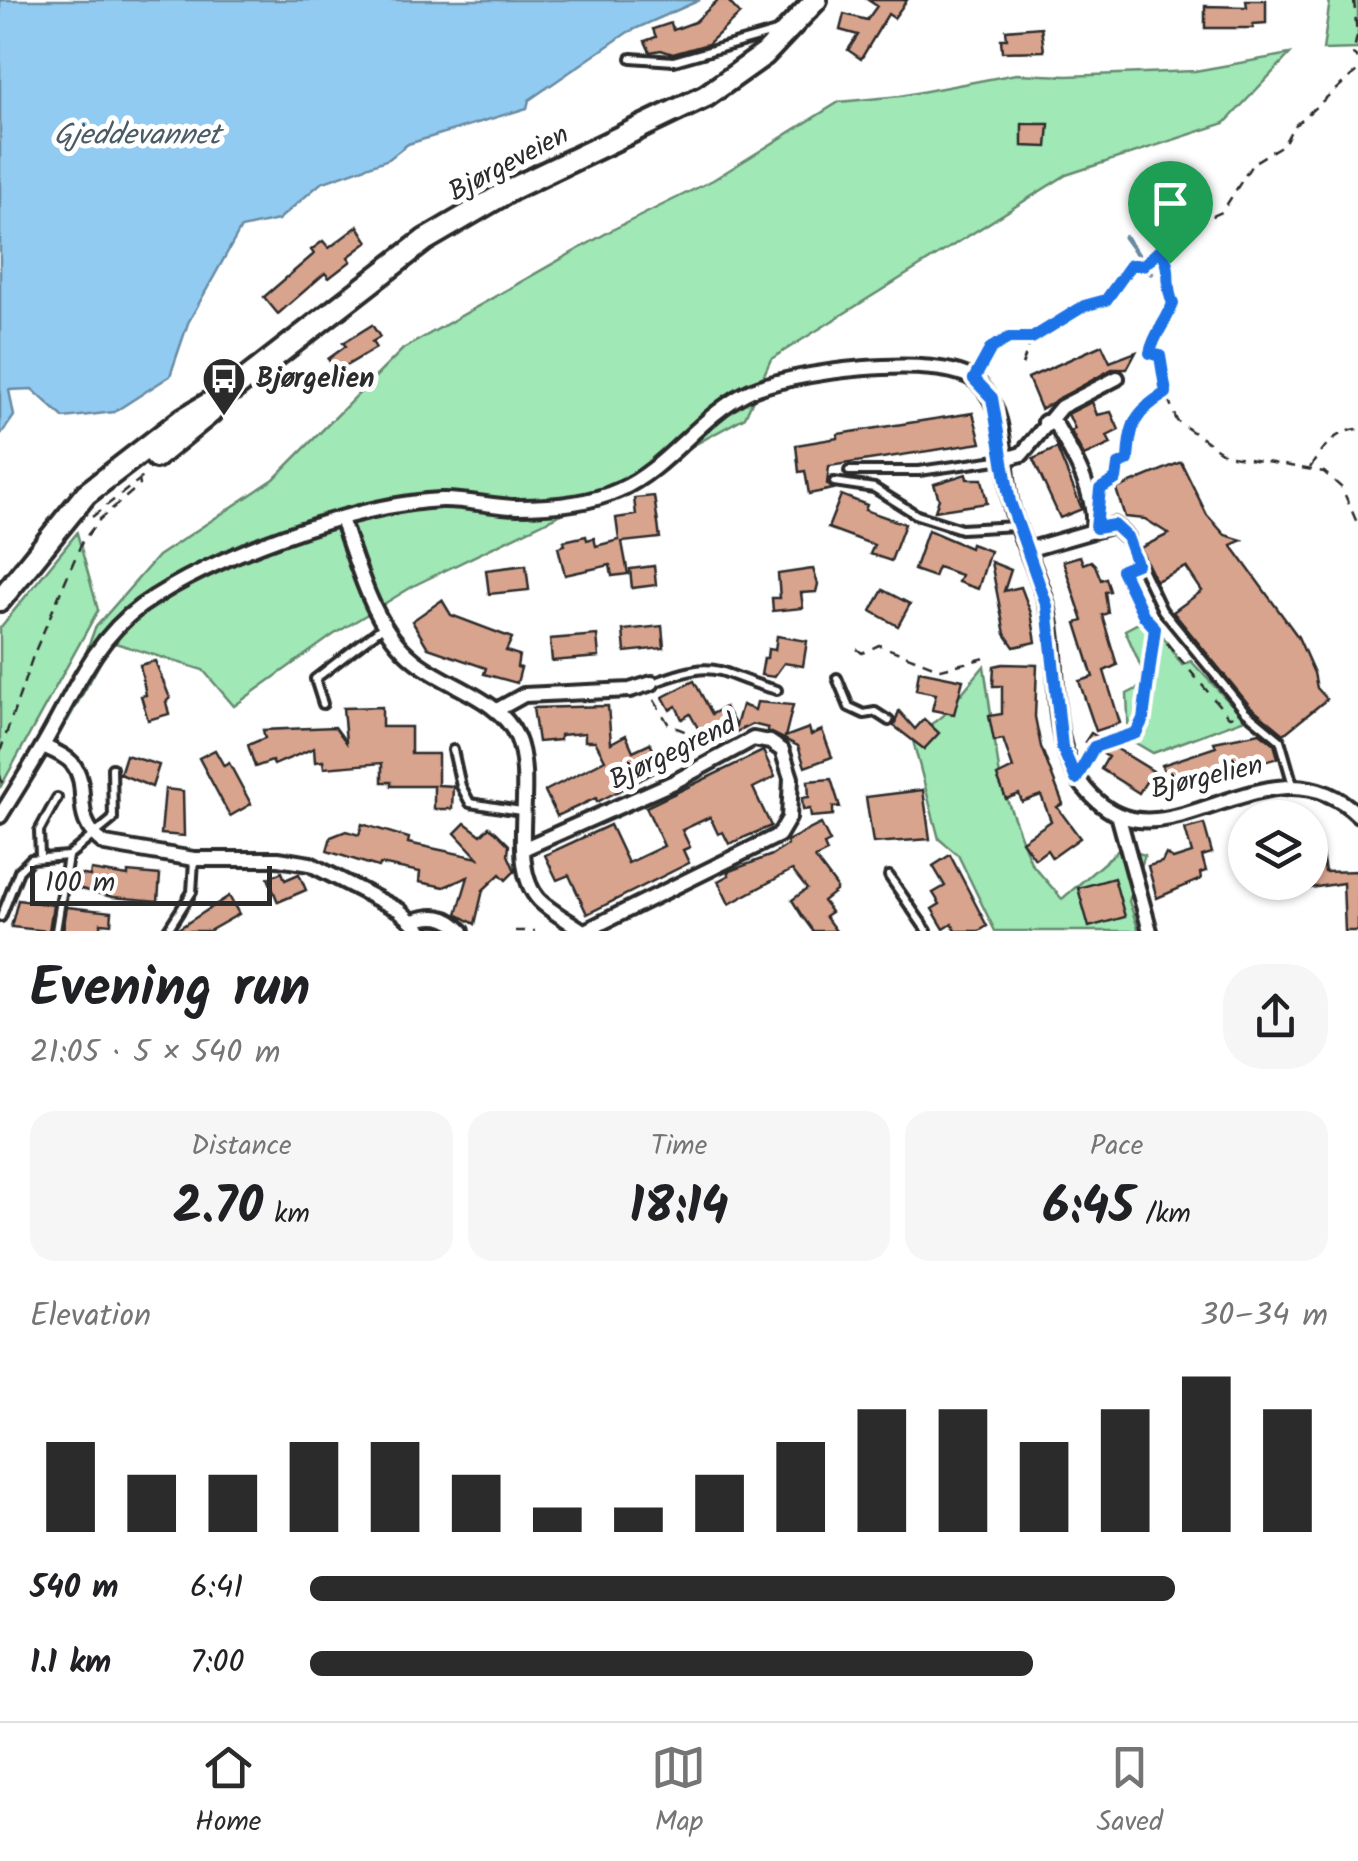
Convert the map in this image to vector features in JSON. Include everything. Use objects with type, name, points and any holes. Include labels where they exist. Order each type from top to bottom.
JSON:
[{"type":"main road","name":"Bjørgeveien","points":[[0,600],[56,531],[202,423],[233,389],[426,240],[514,188],[706,96],[752,65],[792,29],[816,0]]},
{"type":"street","points":[[0,816],[44,746],[98,644],[140,607],[251,548],[341,519],[442,500],[516,507],[568,504],[619,490],[672,454],[697,428],[747,392],[802,376],[875,366],[956,370],[974,379]]},
{"type":"street","points":[[1005,459],[1022,454],[1035,442],[1045,422],[1061,407],[1117,378]]},
{"type":"street","name":"Bjørgelien","points":[[974,379],[992,398],[1018,526],[1047,606],[1062,747],[1076,779],[1119,818],[1150,931]]},
{"type":"street","points":[[1045,422],[1056,425],[1084,483],[1094,508],[1092,529]]},
{"type":"street","name":"Bjørgegrend","points":[[341,519],[384,625],[414,660],[496,710],[516,734],[526,768],[525,873],[538,899],[584,931],[779,835],[789,818],[791,778],[782,750],[770,742],[753,739],[526,848]]},
{"type":"street","points":[[1027,550],[1114,525],[1127,537]]},
{"type":"street","name":"Bjørgegrend","points":[[496,710],[524,695],[630,690],[649,684]]},
{"type":"street","points":[[44,746],[73,764],[82,816],[95,837],[118,848],[194,860],[278,859],[310,864],[382,900],[417,926],[430,915],[442,917],[462,931]]},
{"type":"street","name":"Bjørgelien","points":[[1119,818],[1167,818],[1268,787],[1293,784],[1344,801],[1358,815]]},
{"type":"lane","points":[[631,58],[674,61],[740,45],[764,33],[792,29]]},
{"type":"lane","points":[[850,471],[919,471],[1005,459]]},
{"type":"lane","points":[[834,482],[874,488],[918,515],[961,529],[1018,526]]},
{"type":"lane","points":[[1127,537],[1162,610],[1245,710],[1280,740],[1293,784]]},
{"type":"lane","points":[[1128,588],[1122,570],[1137,564]]},
{"type":"lane","points":[[322,704],[315,679],[384,625]]},
{"type":"lane","name":"Bjørgegrend","points":[[649,684],[692,668],[709,667],[777,690]]},
{"type":"lane","points":[[837,678],[849,707],[864,714],[875,712],[889,722]]},
{"type":"lane","points":[[453,750],[461,786],[470,803],[493,810],[524,811]]},
{"type":"lane","points":[[1,917],[20,871],[40,855],[68,856],[114,820],[112,768]]},
{"type":"lane","points":[[40,855],[39,831],[57,798]]},
{"type":"lane","points":[[56,931],[68,856]]},
{"type":"lane","points":[[167,931],[192,892],[194,860]]},
{"type":"lane","points":[[889,876],[927,931]]},
{"type":"path","points":[[1354,0],[1357,36],[1353,54],[1358,58]]},
{"type":"path","points":[[974,379],[991,348],[1009,338],[1032,338],[1084,306],[1106,300],[1131,265],[1144,265],[1174,233],[1222,212],[1253,163],[1284,144],[1294,127],[1358,70]]},
{"type":"path","points":[[1160,250],[1170,263],[1168,293],[1173,303],[1168,319],[1154,335],[1150,353],[1160,356],[1166,393],[1177,421],[1226,454],[1324,472],[1342,488],[1358,525]]},
{"type":"path","points":[[1022,365],[1032,338]]},
{"type":"path","points":[[1100,489],[1116,479],[1118,465],[1128,460],[1130,426],[1151,402],[1166,393]]},
{"type":"path","points":[[1309,469],[1333,438],[1346,430],[1358,430]]},
{"type":"path","points":[[0,752],[5,730],[75,556],[100,519],[140,486],[139,480]]},
{"type":"path","points":[[1128,588],[1155,628],[1230,717],[1245,710]]},
{"type":"path","points":[[1076,779],[1094,747],[1139,730],[1155,628]]},
{"type":"path","points":[[857,649],[862,653],[878,645],[942,669],[985,658]]},
{"type":"path","points":[[649,684],[669,725],[692,734],[709,763]]},
{"type":"path","points":[[515,931],[535,931]]},
{"type":"green space","points":[[1330,0],[1358,0],[1358,49],[1323,50]]},
{"type":"green space","points":[[1290,54],[1225,123],[1066,175],[771,359],[745,417],[625,483],[415,585],[333,635],[234,706],[203,670],[112,642],[67,722],[68,702],[95,628],[158,556],[274,479],[403,349],[612,230],[713,180],[839,102],[900,96],[1016,74],[1195,71]]},
{"type":"green space","points":[[77,533],[98,610],[0,788],[0,628]]},
{"type":"green space","points":[[1150,617],[1182,665],[1191,661],[1245,719],[1153,753],[1129,739],[1127,694],[1148,683],[1125,630]]},
{"type":"green space","points":[[984,666],[1001,784],[1031,863],[1062,899],[1121,848],[1145,855],[1129,901],[1139,931],[995,931],[958,855],[939,839],[912,737],[943,716]]},
{"type":"water","name":"Gjeddevannet","points":[[0,0],[700,0],[628,32],[529,100],[527,108],[408,144],[389,159],[321,183],[278,220],[241,228],[188,323],[170,376],[114,412],[64,418],[32,389],[9,390],[14,416],[0,436]]},
{"type":"building","points":[[718,0],[727,0],[740,14],[708,44],[673,54],[650,52],[645,41],[656,37],[653,29],[671,23],[673,30],[695,22]]},
{"type":"building","points":[[868,0],[907,0],[894,18],[888,14],[861,59],[848,50],[858,35],[840,30],[844,14],[867,20],[877,6]]},
{"type":"building","points":[[1246,0],[1266,0],[1266,23],[1253,24],[1253,28],[1205,28],[1205,6],[1247,7]]},
{"type":"building","points":[[1041,27],[1044,51],[1002,52],[1001,39],[1007,39],[1006,30]]},
{"type":"building","points":[[1022,124],[1049,124],[1047,147],[1022,146]]},
{"type":"building","points":[[358,226],[368,242],[348,257],[351,261],[329,278],[325,273],[278,314],[264,297],[314,254],[311,250],[323,241],[329,248]]},
{"type":"building","points":[[372,325],[380,337],[372,342],[376,348],[337,371],[328,359],[346,346],[343,343]]},
{"type":"building","points":[[1102,345],[1110,362],[1136,352],[1127,369],[1112,369],[1041,409],[1028,378]]},
{"type":"building","points":[[1092,402],[1097,415],[1111,412],[1119,430],[1107,436],[1111,444],[1084,456],[1071,431],[1075,429],[1068,414]]},
{"type":"building","points":[[973,413],[981,443],[829,466],[827,484],[833,489],[809,494],[805,471],[799,472],[796,445],[838,438],[838,434]]},
{"type":"building","points":[[1057,448],[1082,509],[1060,518],[1033,459]]},
{"type":"building","points":[[1181,462],[1207,515],[1225,535],[1242,540],[1231,545],[1298,637],[1317,688],[1327,699],[1284,734],[1250,706],[1173,612],[1202,591],[1186,567],[1156,581],[1140,548],[1169,534],[1145,519],[1125,517],[1116,489]]},
{"type":"building","points":[[966,474],[967,479],[982,479],[987,503],[935,511],[939,499],[934,484]]},
{"type":"building","points":[[841,495],[867,505],[865,510],[905,524],[891,561],[870,554],[874,545],[828,528]]},
{"type":"building","points":[[654,496],[660,538],[622,542],[628,574],[612,576],[610,565],[565,575],[558,547],[565,545],[564,541],[586,536],[587,540],[594,538],[596,546],[619,540],[616,518],[636,515],[634,498]]},
{"type":"building","points":[[928,530],[970,548],[971,544],[990,551],[978,589],[958,582],[961,575],[938,567],[934,577],[914,570]]},
{"type":"building","points":[[1080,556],[1083,564],[1091,561],[1095,565],[1101,580],[1106,578],[1110,591],[1105,592],[1108,613],[1102,615],[1117,665],[1104,671],[1120,723],[1096,731],[1079,681],[1093,677],[1076,623],[1083,621],[1063,561]]},
{"type":"building","points":[[991,562],[1011,570],[1004,591],[1021,587],[1036,642],[1014,647],[1005,634]]},
{"type":"building","points":[[526,565],[529,590],[489,594],[486,570]]},
{"type":"building","points":[[654,566],[656,585],[632,588],[630,569]]},
{"type":"building","points":[[813,569],[818,584],[816,592],[801,593],[803,608],[773,611],[772,598],[780,598],[778,574]]},
{"type":"building","points":[[883,590],[910,604],[898,626],[871,611]]},
{"type":"building","points":[[442,600],[451,615],[512,638],[506,651],[519,655],[517,683],[484,674],[486,668],[428,648],[412,621]]},
{"type":"building","points":[[662,626],[664,648],[625,652],[623,630]]},
{"type":"building","points":[[597,635],[599,657],[552,661],[550,639]]},
{"type":"building","points":[[777,636],[807,641],[803,666],[784,663],[774,677],[761,675],[764,658],[768,649],[775,650]]},
{"type":"building","points":[[155,661],[170,698],[166,702],[169,714],[148,720],[141,696],[146,695],[140,665]]},
{"type":"building","points":[[1037,665],[1035,717],[1041,747],[1063,804],[1057,807],[1080,838],[1052,858],[1047,850],[1035,859],[1022,841],[1051,821],[1041,795],[1022,802],[1019,794],[1006,799],[997,776],[1013,768],[1003,739],[994,741],[989,716],[1002,714],[1002,686],[993,686],[994,666]]},
{"type":"building","points":[[919,671],[963,680],[954,714],[932,710],[936,694],[916,690]]},
{"type":"building","points":[[694,681],[712,714],[725,707],[736,726],[742,705],[755,710],[757,702],[793,705],[785,737],[809,728],[811,735],[822,730],[832,757],[805,767],[798,746],[768,728],[752,724],[708,746],[690,714],[682,719],[676,706],[670,710],[663,697]]},
{"type":"building","points":[[608,706],[611,743],[626,735],[633,751],[650,743],[662,769],[597,802],[596,798],[557,816],[545,791],[605,760],[595,741],[585,741],[585,733],[538,742],[533,708]]},
{"type":"building","points":[[382,707],[382,727],[411,727],[411,754],[438,754],[438,785],[453,786],[452,809],[434,809],[434,786],[391,786],[391,782],[382,782],[382,763],[324,768],[323,761],[315,762],[314,748],[274,765],[272,761],[255,767],[248,745],[265,738],[263,730],[335,727],[346,742],[343,708]]},
{"type":"building","points":[[899,711],[915,729],[924,719],[939,733],[924,749],[894,726]]},
{"type":"building","points":[[1091,733],[1153,771],[1139,793],[1101,769],[1108,757],[1085,742]]},
{"type":"building","points":[[1260,733],[1274,744],[1278,758],[1170,789],[1162,765],[1216,747],[1214,742]]},
{"type":"building","points":[[215,750],[224,766],[229,763],[251,804],[230,816],[199,758]]},
{"type":"building","points":[[763,751],[775,777],[753,788],[771,826],[729,844],[723,832],[718,834],[710,817],[682,830],[690,847],[683,850],[689,863],[587,914],[569,875],[557,880],[545,855],[610,825],[628,863],[664,846],[646,807]]},
{"type":"building","points":[[126,755],[159,765],[152,787],[120,774]]},
{"type":"building","points":[[831,779],[840,807],[833,807],[833,815],[811,817],[810,809],[803,810],[802,798],[809,797],[808,781]]},
{"type":"building","points":[[165,789],[183,791],[184,836],[161,834]]},
{"type":"building","points":[[923,790],[930,839],[873,843],[866,797]]},
{"type":"building","points":[[465,823],[481,835],[489,827],[496,832],[509,845],[508,855],[515,871],[506,880],[500,874],[483,890],[475,924],[457,914],[468,877],[444,887],[419,882],[420,872],[381,864],[378,867],[327,851],[331,837],[346,831],[359,835],[362,824],[409,838],[408,843],[478,858],[455,833]]},
{"type":"building","points":[[821,824],[830,842],[824,845],[827,852],[815,858],[836,886],[836,891],[823,901],[831,912],[825,916],[836,931],[813,931],[802,916],[792,900],[807,889],[792,870],[729,904],[718,881],[729,875],[727,872],[772,855],[788,845],[787,841]]},
{"type":"building","points":[[1204,824],[1212,853],[1202,856],[1206,871],[1200,873],[1201,879],[1157,898],[1148,866],[1162,862],[1166,854],[1173,859],[1192,853],[1185,829]]},
{"type":"building","points":[[950,855],[987,926],[979,931],[956,931],[952,924],[944,929],[932,909],[940,904],[933,893],[945,886],[933,866]]},
{"type":"building","points":[[91,870],[128,876],[128,872],[160,875],[158,901],[112,897],[70,886],[72,873],[90,876]]},
{"type":"building","points":[[1358,871],[1358,931],[1345,931],[1343,883],[1328,885],[1328,872]]},
{"type":"building","points":[[282,872],[285,880],[299,874],[306,890],[278,902],[268,878]]},
{"type":"building","points":[[1114,878],[1125,917],[1089,927],[1078,888]]},
{"type":"building","points":[[229,896],[239,914],[209,931],[175,931]]},
{"type":"building","points":[[18,900],[53,905],[49,931],[11,927]]},
{"type":"building","points":[[67,907],[112,912],[111,924],[101,923],[101,931],[63,931]]},
{"type":"waterway","points":[[1125,237],[1151,273]]},
{"type":"place","name":"Bjørgelien","points":[[224,417]]},
{"type":"route","points":[[1160,250],[1170,263],[1168,293],[1173,303],[1168,319],[1154,335],[1150,353],[1160,356],[1166,393],[1151,402],[1130,426],[1128,460],[1118,465],[1116,479],[1100,489],[1096,528],[1114,525],[1127,537],[1137,564],[1122,570],[1128,588],[1155,628],[1143,719],[1132,736],[1094,747],[1076,779],[1062,747],[1047,606],[1010,502],[992,398],[974,379],[991,348],[1009,338],[1032,338],[1084,306],[1106,300],[1131,265],[1144,265],[1160,250]]}]
